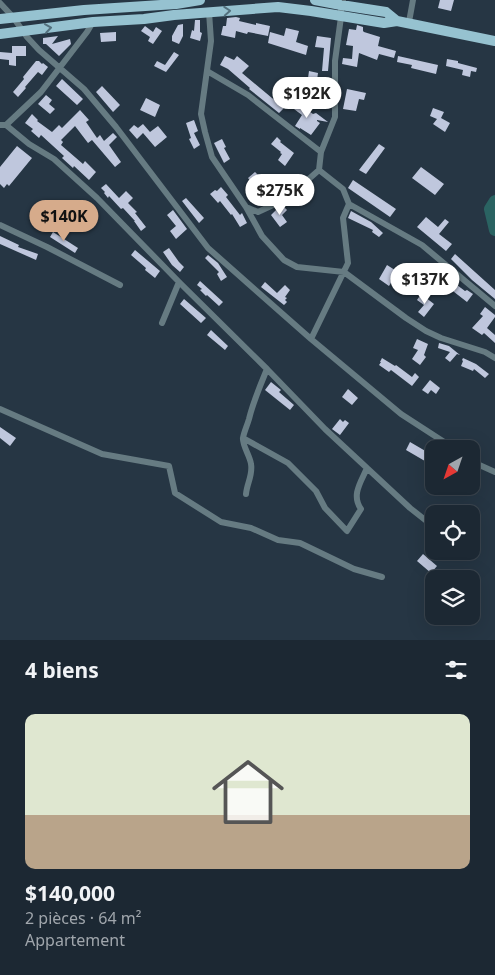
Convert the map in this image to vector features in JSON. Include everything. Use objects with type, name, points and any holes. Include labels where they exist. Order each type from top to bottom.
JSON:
[{"type":"main road","points":[[0,19],[200,0]]},
{"type":"main road","points":[[315,0],[342,3],[386,12],[397,21]]},
{"type":"main road","points":[[0,34],[93,22],[144,20],[278,4],[342,17],[384,23],[409,22],[495,41]]},
{"type":"street","points":[[409,22],[414,0]]},
{"type":"street","points":[[174,15],[177,2]]},
{"type":"street","points":[[0,3],[13,17],[22,32],[39,50],[84,89],[116,127],[208,248],[311,339],[401,414],[441,440]]},
{"type":"street","points":[[246,207],[258,212],[286,199],[319,170],[322,152],[335,116],[335,61],[342,17],[342,3]]},
{"type":"street","points":[[209,12],[211,41],[201,114],[207,140],[212,156],[246,207],[262,236],[284,260],[297,267],[344,272],[426,331],[441,338],[486,352],[495,358]]},
{"type":"street","points":[[93,22],[88,32],[41,92],[3,125],[54,159],[97,198],[325,429],[410,508],[425,519]]},
{"type":"street","points":[[207,71],[248,95],[322,152]]},
{"type":"street","points":[[319,170],[343,189],[349,204],[422,245],[495,306]]},
{"type":"street","points":[[311,339],[348,263],[343,218],[349,204]]},
{"type":"street","points":[[0,225],[47,246],[120,285]]},
{"type":"street","points":[[162,323],[179,282]]},
{"type":"street","points":[[246,494],[251,466],[243,438],[250,411],[267,369]]},
{"type":"street","points":[[0,409],[102,454],[169,466],[175,493],[221,522],[251,528],[278,540],[300,543],[354,569],[382,577]]},
{"type":"street","points":[[243,438],[288,463],[316,492],[325,508],[347,531],[361,509],[356,502],[357,489],[367,468]]},
{"type":"street","points":[[480,465],[495,472]]},
{"type":"building","points":[[440,0],[454,0],[451,11],[438,8]]},
{"type":"building","points":[[227,18],[240,18],[239,21],[270,26],[268,36],[236,31],[235,38],[221,35],[223,26],[226,26]]},
{"type":"building","points":[[195,20],[200,20],[200,32],[202,33],[200,41],[190,38],[192,30],[194,31]]},
{"type":"building","points":[[183,24],[183,36],[179,44],[172,41],[172,36],[178,25]]},
{"type":"building","points":[[357,25],[363,27],[364,32],[380,37],[378,46],[396,51],[394,58],[379,54],[377,60],[359,53],[357,67],[342,64],[343,58],[352,59],[353,46],[346,45],[349,29],[356,30]]},
{"type":"building","points":[[145,26],[153,32],[156,27],[162,31],[153,44],[148,41],[150,37],[141,31]]},
{"type":"building","points":[[286,28],[299,31],[296,42],[308,46],[306,55],[268,43],[270,32],[284,36]]},
{"type":"building","points":[[116,32],[116,41],[101,42],[100,33]]},
{"type":"building","points":[[58,36],[52,44],[70,39],[71,44],[59,56],[46,44],[43,44],[43,38]]},
{"type":"building","points":[[317,36],[331,38],[328,71],[322,71],[324,48],[315,47]]},
{"type":"building","points":[[12,46],[26,46],[26,56],[16,56],[16,66],[9,65],[9,60],[0,59],[0,52],[12,53]]},
{"type":"building","points":[[174,52],[179,55],[166,72],[154,66],[157,61],[165,65]]},
{"type":"building","points":[[225,56],[234,60],[237,56],[249,66],[242,73],[284,108],[279,113],[228,69],[220,65]]},
{"type":"building","points":[[398,56],[438,65],[436,74],[411,68],[412,65],[397,62]]},
{"type":"building","points":[[447,59],[477,68],[476,72],[471,71],[470,77],[462,75],[463,70],[446,66]]},
{"type":"building","points":[[36,61],[48,67],[42,75],[38,72],[18,97],[13,92]]},
{"type":"building","points":[[309,71],[318,73],[316,87],[307,85]]},
{"type":"building","points":[[62,79],[83,99],[77,105],[56,86]]},
{"type":"building","points":[[102,86],[120,105],[113,112],[96,92]]},
{"type":"building","points":[[347,89],[366,93],[364,100],[359,99],[356,111],[343,109]]},
{"type":"building","points":[[46,95],[52,100],[49,104],[55,109],[50,114],[38,104]]},
{"type":"building","points":[[146,98],[160,105],[155,117],[140,110]]},
{"type":"building","points":[[294,100],[328,122],[317,120],[320,123],[311,135],[295,126],[302,115],[290,106]]},
{"type":"building","points":[[433,108],[444,112],[441,118],[450,123],[445,132],[433,124],[437,119],[430,116]]},
{"type":"building","points":[[80,110],[89,120],[86,122],[97,138],[100,135],[104,141],[113,133],[117,137],[109,145],[121,162],[115,167],[92,140],[88,143],[75,126],[61,140],[63,142],[61,145],[83,164],[85,161],[96,172],[89,180],[62,158],[64,156],[41,135],[39,138],[31,131],[33,129],[25,123],[32,114],[37,121],[52,132],[59,125],[62,128]]},
{"type":"building","points":[[194,120],[198,131],[194,133],[200,145],[194,149],[189,139],[191,138],[186,123]]},
{"type":"building","points":[[143,124],[150,132],[158,126],[167,137],[155,147],[143,133],[137,139],[129,130],[134,125],[138,128]]},
{"type":"building","points":[[277,137],[280,142],[294,153],[285,166],[278,160],[282,154],[281,152],[271,144]]},
{"type":"building","points":[[222,139],[230,159],[224,163],[214,143]]},
{"type":"building","points":[[379,144],[385,148],[366,174],[359,170]]},
{"type":"building","points":[[17,146],[32,158],[9,186],[7,184],[4,188],[0,184],[0,167]]},
{"type":"building","points":[[421,167],[444,184],[435,195],[412,178]]},
{"type":"building","points":[[255,172],[265,188],[259,192],[248,178]]},
{"type":"building","points":[[353,180],[396,209],[390,217],[348,188]]},
{"type":"building","points":[[106,184],[119,198],[126,191],[133,198],[128,203],[137,212],[135,213],[146,227],[141,231],[123,208],[121,209],[109,196],[108,198],[101,188]]},
{"type":"building","points":[[221,187],[240,215],[242,213],[247,223],[240,227],[232,214],[220,201],[218,203],[210,194]]},
{"type":"building","points":[[186,198],[204,218],[199,223],[182,201]]},
{"type":"building","points":[[283,206],[287,210],[282,215],[287,222],[280,227],[271,215]]},
{"type":"building","points":[[173,210],[187,229],[176,239],[170,231],[176,226],[167,215]]},
{"type":"building","points":[[351,211],[371,222],[383,233],[379,237],[372,232],[373,230],[348,218]]},
{"type":"building","points":[[426,217],[438,227],[445,219],[449,222],[439,234],[452,244],[446,251],[417,227]]},
{"type":"building","points":[[53,232],[78,248],[75,253],[50,237]]},
{"type":"building","points":[[0,236],[19,245],[18,247],[38,254],[36,260],[0,244]]},
{"type":"building","points":[[169,248],[184,267],[180,272],[172,265],[163,252]]},
{"type":"building","points":[[135,250],[160,271],[155,278],[131,255]]},
{"type":"building","points":[[455,254],[495,290],[495,299],[451,259]]},
{"type":"building","points":[[208,255],[218,263],[227,277],[221,281],[217,274],[219,272],[205,258]]},
{"type":"building","points":[[387,265],[398,272],[389,286],[379,279]]},
{"type":"building","points":[[440,274],[451,282],[445,291],[433,282]]},
{"type":"building","points":[[200,281],[223,302],[219,306],[200,290],[202,289],[197,285]]},
{"type":"building","points":[[265,282],[277,293],[285,285],[290,290],[285,297],[287,302],[284,305],[261,287]]},
{"type":"building","points":[[453,282],[465,291],[467,290],[473,294],[467,302],[449,288]]},
{"type":"building","points":[[421,294],[434,304],[424,317],[418,312],[424,305],[417,300]]},
{"type":"building","points":[[184,299],[206,318],[201,323],[180,304]]},
{"type":"building","points":[[485,307],[495,315],[487,328],[495,335],[495,343],[484,333],[482,335],[472,328],[483,316],[480,314]]},
{"type":"building","points":[[211,330],[228,346],[225,350],[207,335]]},
{"type":"building","points":[[417,339],[428,344],[424,355],[426,357],[420,365],[412,359],[418,350],[413,348]]},
{"type":"building","points":[[439,343],[449,346],[460,355],[457,354],[450,362],[445,358],[450,352],[438,348]]},
{"type":"building","points":[[382,358],[396,365],[412,377],[415,373],[419,377],[412,386],[391,370],[389,372],[379,365]]},
{"type":"building","points":[[463,358],[476,364],[489,374],[485,378],[474,369],[473,371],[461,366]]},
{"type":"building","points":[[430,380],[440,388],[436,394],[431,390],[428,394],[422,390]]},
{"type":"building","points":[[271,382],[294,405],[290,410],[265,390]]},
{"type":"building","points":[[348,389],[358,398],[352,405],[342,397]]},
{"type":"building","points":[[340,419],[343,422],[345,420],[349,423],[340,435],[332,429]]},
{"type":"building","points":[[0,427],[16,438],[10,446],[0,438]]},
{"type":"building","points":[[410,442],[425,451],[425,461],[406,450]]},
{"type":"building","points":[[423,554],[425,560],[430,560],[437,566],[434,570],[428,570],[417,561]]},
{"type":"waterway","points":[[495,201],[490,209],[495,230]]}]
